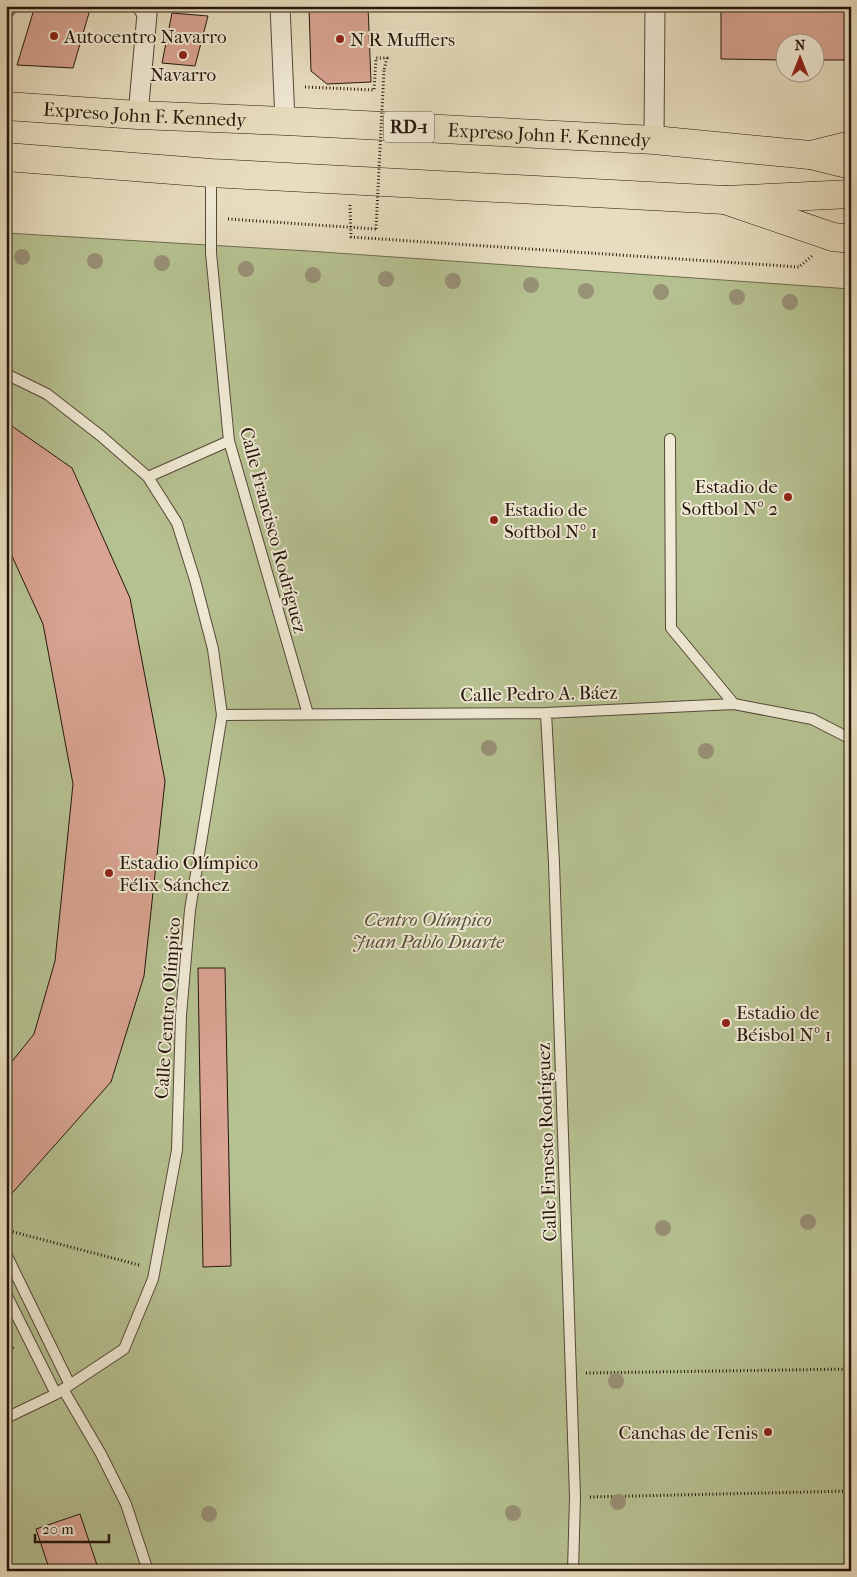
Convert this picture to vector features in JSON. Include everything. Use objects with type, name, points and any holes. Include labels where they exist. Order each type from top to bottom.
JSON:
[{"type":"main road","name":"Expreso John F. Kennedy","points":[[6,106],[138,115],[654,140],[810,155],[851,165]]},
{"type":"main road","name":"RD-1","points":[[810,155],[851,145]]},
{"type":"main road","points":[[6,157],[211,172],[725,200],[851,194]]},
{"type":"main road","points":[[725,200],[842,238]]},
{"type":"street","points":[[138,115],[147,14],[142,6]]},
{"type":"street","points":[[280,6],[285,121]]},
{"type":"street","points":[[654,140],[655,6]]},
{"type":"lane","name":"Calle Francisco Rodríguez","points":[[211,172],[213,218],[211,253],[229,441],[308,714]]},
{"type":"lane","name":"Calle Centro Olímpico","points":[[6,374],[47,394],[101,436],[148,477],[177,523],[195,580],[213,649],[222,715],[190,910],[181,1015],[177,1150],[153,1278],[124,1350],[63,1389],[6,1418]]},
{"type":"lane","points":[[670,439],[671,628],[734,704]]},
{"type":"lane","points":[[148,477],[229,441]]},
{"type":"lane","name":"Calle Pedro A. Báez","points":[[222,715],[546,712],[734,704],[812,719],[851,739]]},
{"type":"lane","name":"Calle Ernesto Rodríguez","points":[[546,712],[555,882],[575,1497],[573,1571]]},
{"type":"lane","points":[[6,1254],[63,1389]]},
{"type":"lane","points":[[6,1294],[101,1454],[126,1504],[148,1571]]},
{"type":"path","points":[[213,218],[376,229],[384,70],[387,58],[376,58],[374,90],[282,86]]},
{"type":"path","points":[[350,228],[351,237],[799,267],[842,238]]},
{"type":"path","points":[[6,1230],[155,1269]]},
{"type":"path","points":[[571,1373],[851,1369]]},
{"type":"path","points":[[575,1497],[851,1491]]},
{"type":"green space","name":"Centro Olímpico Juan Pablo Duarte","points":[[6,233],[308,251],[851,289],[851,1571],[6,1571]]},
{"type":"building","name":"Autocentro Navarro","points":[[35,6],[91,6],[73,68],[17,65]]},
{"type":"building","name":"N R Mufflers","points":[[368,6],[371,82],[327,84],[311,71],[309,7]]},
{"type":"building","points":[[721,6],[851,6],[851,60],[824,60],[824,32],[774,32],[774,60],[721,59]]},
{"type":"building","points":[[172,13],[208,16],[195,66],[162,63]]},
{"type":"building","name":"Estadio Olímpico Félix Sánchez","points":[[6,422],[72,468],[130,598],[165,781],[144,976],[111,1082],[6,1200],[6,1069],[34,1034],[55,961],[73,784],[43,624],[6,543]]},
{"type":"building","points":[[198,968],[225,968],[231,1266],[203,1267]]},
{"type":"building","points":[[80,1514],[99,1571],[50,1571],[36,1529]]},
{"type":"place","name":"Autocentro Navarro","points":[[54,36]]},
{"type":"place","name":"N R Mufflers","points":[[340,39]]},
{"type":"place","name":"Navarro","points":[[183,55]]},
{"type":"place","name":"Estadio de Softbol Nº 2","points":[[788,497]]},
{"type":"place","name":"Estadio de Softbol Nº 1","points":[[494,520]]},
{"type":"place","name":"Estadio Olímpico Félix Sánchez","points":[[109,873]]},
{"type":"place","name":"Estadio de Béisbol Nº 1","points":[[726,1023]]},
{"type":"place","name":"Canchas de Tenis","points":[[768,1432]]}]
